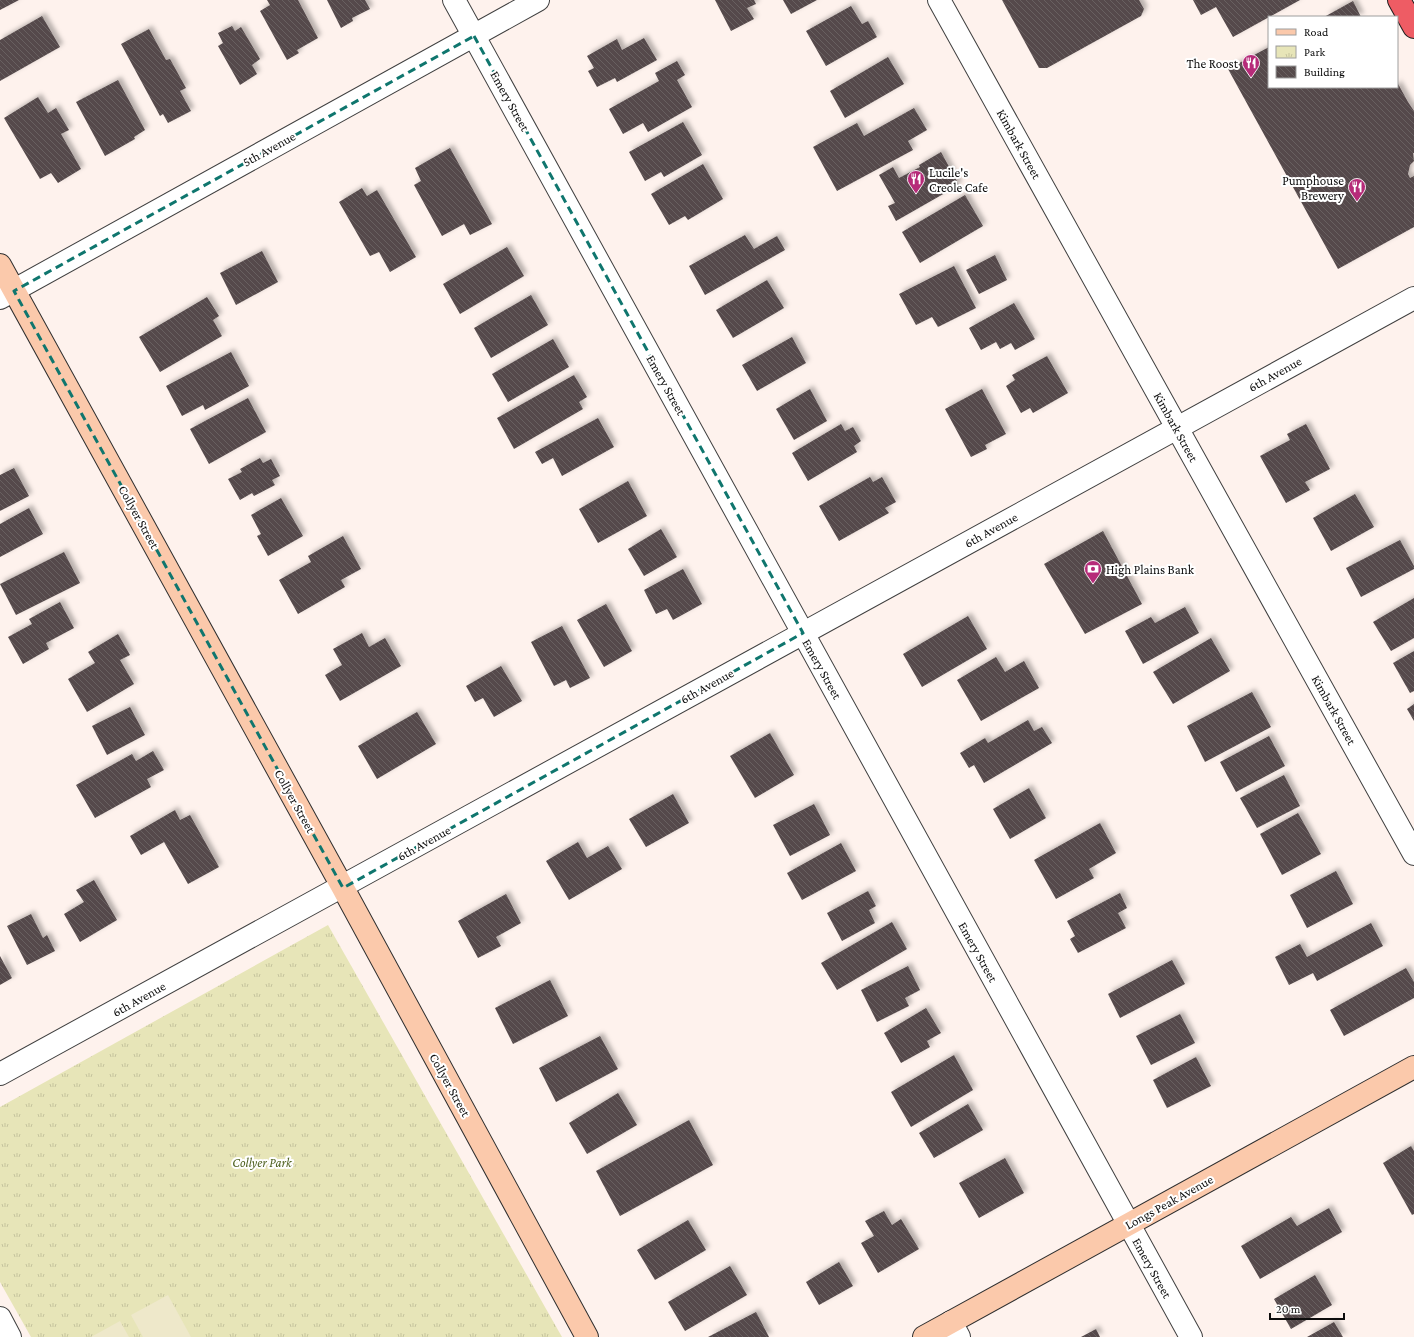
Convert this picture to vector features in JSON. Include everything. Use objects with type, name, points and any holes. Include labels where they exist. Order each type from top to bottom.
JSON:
[{"type":"highway","points":[[1399,0],[1414,27]]},
{"type":"street","name":"Emery Street","points":[[454,0],[1191,1337]]},
{"type":"street","name":"5th Avenue","points":[[7,295],[538,0]]},
{"type":"street","name":"Kimbark Street","points":[[939,0],[1414,854]]},
{"type":"street","name":"Collyer Street","points":[[0,265],[7,295],[343,888],[587,1337]]},
{"type":"street","name":"6th Avenue","points":[[0,1074],[343,888],[803,633],[1414,298]]},
{"type":"street","name":"Longs Peak Avenue","points":[[924,1337],[955,1329],[1128,1225],[1414,1067]]},
{"type":"street","points":[[0,1318],[10,1337]]},
{"type":"highlighted area","points":[[474,36],[803,633],[343,888],[14,291]]},
{"type":"green space","name":"Collyer Park","points":[[328,925],[562,1337],[31,1337],[0,1282],[0,1107]]},
{"type":"shaded area","points":[[168,1295],[191,1337],[143,1337],[131,1315]]},
{"type":"shaded area","points":[[120,1321],[129,1337],[91,1337]]},
{"type":"building","points":[[0,0],[19,0],[0,10]]},
{"type":"building","points":[[267,0],[298,0],[318,38],[297,50],[299,53],[287,60],[260,11],[270,5]]},
{"type":"building","points":[[327,0],[365,0],[370,9],[352,18],[353,21],[341,28]]},
{"type":"building","points":[[715,0],[754,0],[756,4],[747,8],[754,19],[731,31]]},
{"type":"building","points":[[783,0],[817,0],[791,14]]},
{"type":"building","points":[[1002,0],[1139,0],[1144,9],[1141,16],[1047,68],[1039,68]]},
{"type":"building","points":[[1193,0],[1300,0],[1271,16],[1268,16],[1268,18],[1233,37],[1216,7],[1201,15]]},
{"type":"building","points":[[1353,1],[1360,16],[1326,16]]},
{"type":"building","points":[[851,6],[862,24],[868,21],[877,37],[826,66],[806,31]]},
{"type":"building","points":[[42,16],[60,47],[0,81],[0,40]]},
{"type":"building","points":[[232,26],[235,31],[241,27],[260,59],[252,65],[257,74],[240,85],[218,46],[223,43],[218,33]]},
{"type":"building","points":[[149,29],[166,60],[170,59],[186,88],[180,91],[191,111],[168,123],[163,114],[160,116],[121,44]]},
{"type":"building","points":[[644,38],[657,60],[617,82],[615,78],[597,87],[588,71],[594,68],[587,56],[617,39],[622,50]]},
{"type":"building","points":[[1268,48],[1268,88],[1398,88],[1398,84],[1414,111],[1414,161],[1410,165],[1408,174],[1410,178],[1414,176],[1414,227],[1338,269],[1228,69]]},
{"type":"building","points":[[888,57],[904,84],[845,118],[830,91]]},
{"type":"building","points":[[677,61],[685,75],[677,80],[692,107],[648,132],[643,123],[623,134],[609,109],[659,81],[655,73]]},
{"type":"building","points":[[118,80],[145,130],[134,137],[135,139],[105,156],[76,102]]},
{"type":"building","points":[[38,97],[48,113],[56,108],[69,130],[61,134],[81,169],[58,183],[51,173],[40,179],[4,118]]},
{"type":"building","points":[[914,108],[927,130],[908,141],[913,150],[837,191],[813,147],[857,123],[864,136]]},
{"type":"building","points":[[683,122],[702,155],[664,177],[661,172],[645,181],[629,152]]},
{"type":"building","points":[[450,148],[492,224],[470,235],[464,224],[442,236],[414,185],[421,181],[415,168]]},
{"type":"building","name":"Lucile's Creole Cafe","points":[[941,152],[959,185],[896,221],[888,206],[895,203],[879,175],[893,167],[899,178],[920,167],[919,165]]},
{"type":"building","points":[[703,164],[723,199],[688,220],[685,216],[669,225],[651,194]]},
{"type":"building","points":[[362,188],[367,196],[377,190],[416,257],[390,272],[379,252],[370,256],[339,202]]},
{"type":"building","points":[[965,195],[983,226],[920,263],[902,232]]},
{"type":"building","points":[[745,235],[754,249],[777,236],[785,250],[705,295],[689,266]]},
{"type":"building","points":[[507,247],[524,276],[460,314],[443,284]]},
{"type":"building","points":[[262,251],[278,282],[236,305],[220,273]]},
{"type":"building","points":[[995,255],[1007,280],[979,294],[966,270]]},
{"type":"building","points":[[954,266],[976,308],[938,327],[932,317],[916,325],[899,294]]},
{"type":"building","points":[[767,280],[784,308],[733,338],[716,310]]},
{"type":"building","points":[[531,295],[548,325],[491,358],[474,328]]},
{"type":"building","points":[[207,297],[219,316],[213,320],[222,336],[160,372],[139,337]]},
{"type":"building","points":[[1014,303],[1035,339],[1015,350],[1011,343],[1000,349],[996,342],[981,350],[969,328]]},
{"type":"building","points":[[792,337],[806,363],[757,391],[742,365]]},
{"type":"building","points":[[553,339],[569,367],[508,402],[492,374]]},
{"type":"building","points":[[231,352],[249,386],[205,410],[203,405],[182,416],[166,386]]},
{"type":"building","points":[[1047,356],[1068,393],[1033,413],[1030,408],[1021,413],[1006,386],[1015,380],[1012,375]]},
{"type":"building","points":[[574,375],[587,397],[579,402],[583,409],[514,449],[497,418]]},
{"type":"building","points":[[810,389],[827,421],[794,440],[776,409]]},
{"type":"building","points":[[982,389],[1006,434],[985,445],[987,449],[971,457],[945,409]]},
{"type":"building","points":[[248,398],[266,432],[209,464],[190,429]]},
{"type":"building","points":[[598,418],[614,447],[562,476],[553,458],[542,464],[535,452]]},
{"type":"building","points":[[841,424],[845,431],[853,427],[861,441],[854,446],[857,452],[808,481],[792,453]]},
{"type":"building","points":[[1306,424],[1330,469],[1305,482],[1310,490],[1286,503],[1260,456],[1290,440],[1287,434]]},
{"type":"building","points":[[260,458],[263,463],[271,459],[280,476],[272,480],[275,485],[254,496],[252,493],[240,500],[228,479],[242,472],[240,469]]},
{"type":"building","points":[[14,468],[29,496],[0,511],[0,475]]},
{"type":"building","points":[[870,477],[873,482],[882,477],[896,502],[885,508],[889,513],[839,541],[819,506]]},
{"type":"building","points":[[628,481],[647,516],[598,543],[579,509]]},
{"type":"building","points":[[1355,494],[1374,527],[1331,551],[1313,518]]},
{"type":"building","points":[[281,498],[303,536],[268,556],[257,536],[261,534],[251,515]]},
{"type":"building","points":[[29,508],[43,534],[0,557],[0,524]]},
{"type":"building","points":[[661,529],[677,557],[644,576],[628,549]]},
{"type":"building","name":"High Plains Bank","points":[[1103,531],[1142,604],[1085,634],[1044,564]]},
{"type":"building","points":[[343,536],[361,569],[341,580],[345,587],[298,614],[279,580],[311,562],[308,556]]},
{"type":"building","points":[[1400,540],[1414,566],[1414,569],[1361,597],[1346,568]]},
{"type":"building","points":[[64,552],[80,583],[16,615],[0,584]]},
{"type":"building","points":[[683,569],[702,604],[673,620],[667,609],[656,614],[644,590]]},
{"type":"building","points":[[1414,598],[1414,638],[1391,651],[1373,622]]},
{"type":"building","points":[[60,602],[74,628],[46,643],[49,649],[23,664],[8,637],[32,624],[29,619]]},
{"type":"building","points":[[606,604],[632,651],[604,667],[577,620]]},
{"type":"building","points":[[1185,607],[1199,633],[1143,664],[1125,631],[1151,617],[1155,623]]},
{"type":"building","points":[[968,616],[987,649],[922,687],[903,654]]},
{"type":"building","points":[[562,626],[590,678],[570,688],[566,680],[554,686],[531,642]]},
{"type":"building","points":[[362,633],[369,647],[385,638],[401,666],[340,701],[325,675],[342,665],[333,649]]},
{"type":"building","points":[[118,634],[130,655],[120,660],[134,684],[87,712],[68,679],[95,663],[88,652]]},
{"type":"building","points":[[1211,638],[1230,671],[1173,704],[1153,672]]},
{"type":"building","points":[[1414,651],[1414,691],[1410,693],[1393,663]]},
{"type":"building","points":[[996,657],[1005,672],[1024,661],[1039,688],[981,721],[957,680]]},
{"type":"building","points":[[501,666],[522,701],[494,717],[483,698],[475,702],[466,686]]},
{"type":"building","points":[[1252,692],[1271,727],[1205,762],[1187,726]]},
{"type":"building","points":[[1414,704],[1414,721],[1407,709]]},
{"type":"building","points":[[130,707],[145,735],[107,755],[92,726]]},
{"type":"building","points":[[417,712],[436,744],[377,779],[358,746]]},
{"type":"building","points":[[1028,720],[1034,731],[1042,727],[1052,743],[984,783],[974,765],[969,768],[960,753],[985,738],[988,743]]},
{"type":"building","points":[[770,733],[794,775],[755,798],[730,756]]},
{"type":"building","points":[[1269,736],[1285,766],[1236,792],[1220,762]]},
{"type":"building","points":[[153,751],[164,770],[147,779],[151,787],[95,818],[76,785],[132,754],[136,761]]},
{"type":"building","points":[[1284,775],[1300,806],[1257,828],[1240,798]]},
{"type":"building","points":[[1029,788],[1046,818],[1010,839],[993,809]]},
{"type":"building","points":[[673,794],[689,823],[646,847],[629,819]]},
{"type":"building","points":[[814,804],[830,835],[790,856],[773,825]]},
{"type":"building","points":[[175,810],[180,820],[190,815],[219,867],[188,884],[164,842],[141,855],[130,836]]},
{"type":"building","points":[[1298,813],[1321,854],[1282,875],[1260,834]]},
{"type":"building","points":[[1100,823],[1116,853],[1089,869],[1094,878],[1056,899],[1034,860]]},
{"type":"building","points":[[578,842],[587,858],[608,846],[622,869],[569,900],[546,861]]},
{"type":"building","points":[[841,843],[856,871],[802,900],[787,873]]},
{"type":"building","points":[[1336,871],[1353,904],[1307,928],[1290,895]]},
{"type":"building","points":[[94,880],[117,920],[80,942],[64,914],[84,902],[76,890]]},
{"type":"building","points":[[868,891],[876,906],[869,910],[875,923],[842,941],[827,913]]},
{"type":"building","points":[[1120,893],[1127,908],[1118,913],[1126,928],[1078,953],[1070,939],[1075,936],[1067,921]]},
{"type":"building","points":[[506,894],[521,923],[496,937],[501,946],[478,958],[458,921]]},
{"type":"building","points":[[31,914],[43,938],[47,935],[55,951],[27,965],[7,926]]},
{"type":"building","points":[[892,922],[907,949],[837,990],[821,963]]},
{"type":"building","points":[[1371,923],[1383,946],[1317,981],[1313,973],[1289,985],[1275,957],[1300,944],[1307,957]]},
{"type":"building","points":[[0,956],[12,978],[0,985]]},
{"type":"building","points":[[1172,960],[1185,984],[1120,1018],[1108,994]]},
{"type":"building","points":[[908,966],[920,990],[905,998],[909,1006],[877,1022],[861,990]]},
{"type":"building","points":[[1406,968],[1414,982],[1414,998],[1344,1036],[1330,1010]]},
{"type":"building","points":[[550,980],[568,1016],[513,1044],[495,1008]]},
{"type":"building","points":[[926,1008],[941,1033],[927,1041],[930,1047],[901,1063],[884,1033]]},
{"type":"building","points":[[1180,1014],[1195,1043],[1151,1065],[1136,1036]]},
{"type":"building","points":[[600,1036],[618,1069],[556,1102],[539,1068]]},
{"type":"building","points":[[954,1055],[973,1090],[911,1127],[891,1092]]},
{"type":"building","points":[[1196,1057],[1211,1086],[1167,1108],[1153,1080]]},
{"type":"building","points":[[618,1093],[637,1125],[587,1154],[569,1123]]},
{"type":"building","points":[[968,1104],[983,1130],[934,1158],[919,1133]]},
{"type":"building","points":[[689,1120],[713,1165],[620,1216],[596,1171]]},
{"type":"building","points":[[1411,1146],[1414,1151],[1414,1214],[1412,1215],[1383,1163]]},
{"type":"building","points":[[1005,1158],[1024,1193],[979,1218],[959,1183]]},
{"type":"building","points":[[1329,1208],[1342,1232],[1260,1279],[1241,1246],[1291,1217],[1297,1226]]},
{"type":"building","points":[[884,1211],[892,1225],[901,1219],[919,1249],[878,1273],[861,1243],[874,1236],[865,1221]]},
{"type":"building","points":[[688,1220],[706,1250],[655,1280],[637,1250]]},
{"type":"building","points":[[839,1262],[853,1286],[819,1305],[806,1282]]},
{"type":"building","points":[[730,1266],[747,1295],[685,1331],[668,1302]]},
{"type":"building","points":[[1315,1275],[1332,1305],[1291,1329],[1274,1299]]},
{"type":"building","points":[[756,1312],[769,1337],[708,1337]]},
{"type":"building","points":[[1334,1322],[1343,1337],[1307,1337]]},
{"type":"building","points":[[1096,1329],[1100,1337],[1081,1337]]},
{"type":"place","name":"The Roost","points":[[1251,78]]},
{"type":"place","name":"Lucile's Creole Cafe","points":[[916,194]]},
{"type":"place","name":"Pumphouse Brewery","points":[[1357,202]]},
{"type":"place","name":"High Plains Bank","points":[[1093,584]]}]
